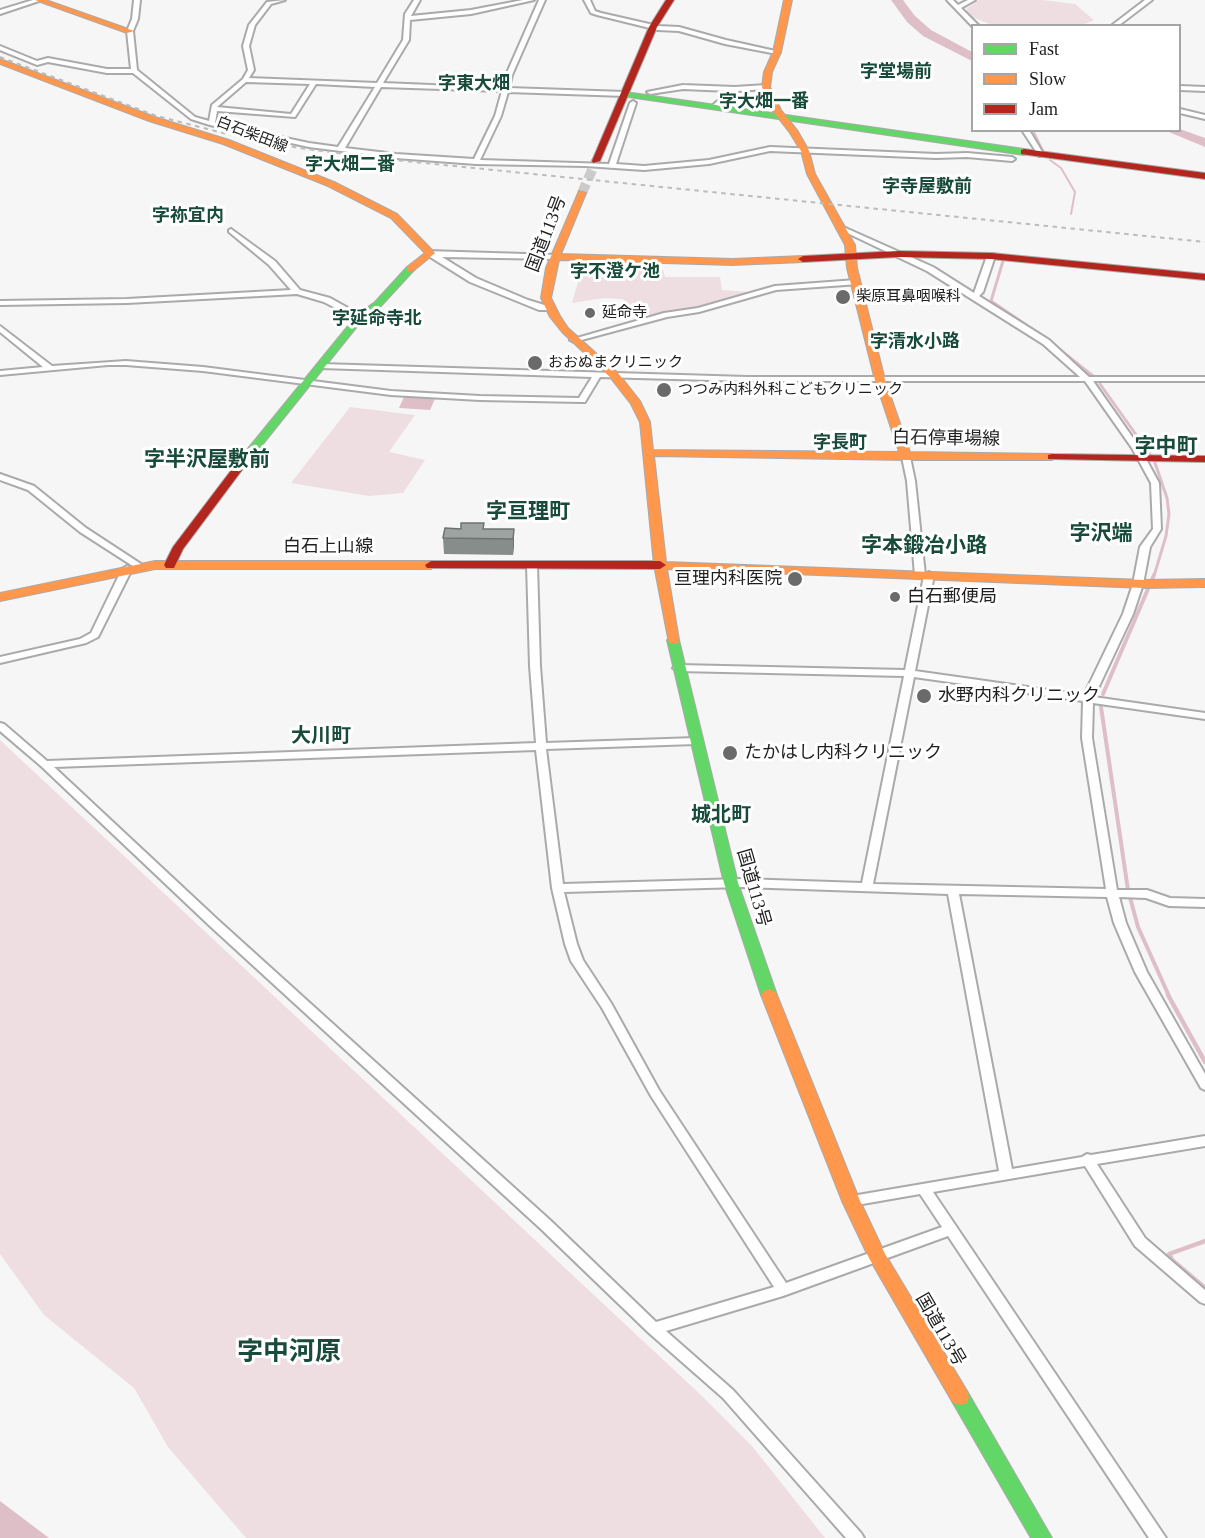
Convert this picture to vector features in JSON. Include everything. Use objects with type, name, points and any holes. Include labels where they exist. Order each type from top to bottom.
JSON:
[{"type":"main road","points":[[39,0],[130,31]]},
{"type":"main road","points":[[596,161],[629,98],[653,27],[670,0]]},
{"type":"main road","points":[[788,0],[777,51],[768,72],[766,87],[781,117],[794,132],[805,151],[811,174],[850,245],[856,282],[880,380],[906,457]]},
{"type":"main road","name":"白石柴田線","points":[[0,61],[152,118],[226,142],[331,184],[394,216],[432,254]]},
{"type":"main road","points":[[629,98],[715,106],[970,150],[1041,155],[1205,176]]},
{"type":"main road","name":"国道113号","points":[[582,194],[555,256],[547,284],[546,297],[550,308],[565,330],[614,375],[641,412],[650,453],[660,565],[678,668],[731,883],[754,956],[851,1201],[878,1258],[1042,1538]]},
{"type":"main road","points":[[170,565],[177,549],[216,495],[360,318],[378,304],[414,264],[432,254]]},
{"type":"main road","points":[[555,256],[733,262],[898,254],[992,256],[1205,278]]},
{"type":"main road","name":"白石停車場線","points":[[650,453],[1205,459]]},
{"type":"main road","name":"白石上山線","points":[[0,597],[133,568],[170,565],[660,565],[1145,584],[1205,583]]},
{"type":"street","points":[[0,12],[39,0]]},
{"type":"street","points":[[134,71],[130,31],[135,19],[137,0]]},
{"type":"street","points":[[213,124],[214,109],[222,98],[245,80],[252,65],[246,46],[252,26],[269,3],[282,0]]},
{"type":"street","points":[[341,148],[406,40],[408,14],[417,0]]},
{"type":"street","points":[[409,18],[471,12],[531,0]]},
{"type":"street","points":[[476,162],[498,116],[504,90],[542,0]]},
{"type":"street","points":[[586,0],[593,12],[653,27],[679,29],[726,42],[777,51]]},
{"type":"street","points":[[950,0],[974,24]]},
{"type":"street","points":[[957,8],[972,0]]},
{"type":"street","points":[[1117,24],[1149,0]]},
{"type":"street","points":[[0,48],[37,63],[48,60],[107,71],[134,71],[193,118],[282,140],[341,148],[476,162],[612,165],[644,168],[709,162],[759,150],[936,156],[970,150],[1012,159]]},
{"type":"street","points":[[245,80],[504,90],[629,98],[612,165]]},
{"type":"street","points":[[214,109],[293,116],[314,83]]},
{"type":"street","points":[[650,92],[683,87],[735,89],[766,87]]},
{"type":"street","points":[[1181,88],[1205,89]]},
{"type":"street","points":[[715,106],[735,89]]},
{"type":"street","points":[[1181,111],[1205,117]]},
{"type":"street","points":[[221,126],[226,142]]},
{"type":"street","points":[[1026,132],[1041,155]]},
{"type":"street","points":[[841,228],[930,269],[1046,342],[1087,379],[1148,459],[1155,483],[1158,512],[1157,529],[1145,547],[1145,584],[1088,698],[1087,738],[1120,923],[1141,972],[1205,1085]]},
{"type":"street","points":[[231,231],[272,263],[297,292]]},
{"type":"street","points":[[432,254],[555,256]]},
{"type":"street","points":[[432,254],[473,280],[525,302],[542,308],[550,308]]},
{"type":"street","points":[[975,297],[992,256]]},
{"type":"street","points":[[574,339],[667,315],[699,310],[776,288],[856,282]]},
{"type":"street","points":[[0,303],[127,301],[297,292],[327,300],[360,318]]},
{"type":"street","points":[[0,328],[50,368]]},
{"type":"street","points":[[0,374],[126,363],[203,369],[413,394],[582,400],[598,374]]},
{"type":"street","points":[[321,366],[880,380],[1205,379]]},
{"type":"street","points":[[867,888],[909,672],[924,575],[906,457]]},
{"type":"street","points":[[0,477],[31,488],[133,568],[95,635],[83,641],[0,660]]},
{"type":"street","points":[[532,565],[535,666],[541,747],[558,888],[571,944],[578,961],[607,1006],[680,1134],[783,1290]]},
{"type":"street","points":[[678,668],[909,672],[1205,716]]},
{"type":"street","points":[[0,726],[45,764],[214,923],[537,1217],[654,1329],[728,1394],[856,1538]]},
{"type":"street","points":[[45,764],[696,741]]},
{"type":"street","points":[[558,888],[731,883],[953,891],[1148,894],[1169,902],[1205,903]]},
{"type":"street","points":[[953,891],[1006,1173]]},
{"type":"street","points":[[851,1201],[1205,1141]]},
{"type":"street","points":[[1087,1160],[1140,1242],[1205,1298]]},
{"type":"street","points":[[924,1189],[1158,1538]]},
{"type":"street","points":[[654,1329],[783,1290],[878,1258],[951,1230]]},
{"type":"shaded area","points":[[978,0],[1042,0],[1075,4],[1094,20],[1085,24],[990,24],[967,15],[967,8]]},
{"type":"shaded area","points":[[603,268],[663,270],[665,277],[720,277],[722,290],[750,292],[751,295],[698,308],[670,310],[645,318],[638,316],[623,299],[604,298],[572,303],[581,271]]},
{"type":"shaded area","points":[[404,397],[435,399],[430,410],[399,408]]},
{"type":"shaded area","points":[[350,407],[415,415],[389,452],[425,460],[403,493],[369,496],[291,483]]},
{"type":"shaded area","points":[[0,740],[702,1396],[752,1446],[825,1538],[246,1538],[168,1447],[134,1388],[44,1315],[0,1254]]},
{"type":"shaded area","points":[[0,1501],[49,1538],[0,1538]]},
{"type":"building","points":[[461,523],[484,523],[483,529],[514,529],[513,539],[443,538],[445,528],[461,529]]},
{"type":"waterway","points":[[897,0],[911,19],[927,33],[971,56]]},
{"type":"waterway","points":[[1034,132],[1043,151]]},
{"type":"waterway","points":[[1175,132],[1205,143]]},
{"type":"waterway","points":[[1050,160],[1061,168],[1075,192],[1071,214]]},
{"type":"waterway","points":[[1003,261],[991,301],[1041,335]]},
{"type":"waterway","points":[[1054,345],[1093,376]]},
{"type":"waterway","points":[[1100,384],[1154,460],[1167,498],[1169,514],[1166,536],[1154,576]]},
{"type":"waterway","points":[[1103,694],[1154,575]]},
{"type":"waterway","points":[[1101,707],[1128,890],[1138,927],[1169,996]]},
{"type":"waterway","points":[[1168,995],[1205,1062]]},
{"type":"waterway","points":[[1205,1241],[1169,1254],[1172,1260],[1205,1288]]},
{"type":"tunnel","points":[[582,193],[596,161]]},
{"type":"railway","points":[[0,57],[157,116],[223,133],[299,148],[385,159],[1205,242]]},
{"type":"traffic: fast","points":[[625,94],[1024,152]]},
{"type":"traffic: fast","points":[[246,458],[360,317],[378,304],[410,269]]},
{"type":"traffic: fast","points":[[673,640],[731,883],[769,995]]},
{"type":"traffic: fast","points":[[960,1397],[1042,1538]]},
{"type":"traffic: slow","points":[[39,0],[130,31]]},
{"type":"traffic: slow","points":[[788,0],[777,52],[768,72],[766,87],[777,111],[794,132],[805,151],[811,174],[850,245],[852,268],[880,380],[906,457]]},
{"type":"traffic: slow","points":[[0,61],[152,119],[226,142],[331,184],[394,216],[430,253],[410,269]]},
{"type":"traffic: slow","points":[[582,193],[551,268],[546,298],[555,317],[565,330],[614,375],[636,403],[645,422],[660,565],[673,640]]},
{"type":"traffic: slow","points":[[555,257],[733,262],[803,259]]},
{"type":"traffic: slow","points":[[650,453],[1052,457]]},
{"type":"traffic: slow","points":[[0,597],[155,565],[431,565]]},
{"type":"traffic: slow","points":[[660,565],[1144,584],[1205,583]]},
{"type":"traffic: slow","points":[[769,995],[851,1201],[878,1258],[960,1397]]},
{"type":"traffic: jam","points":[[596,161],[653,27],[670,0]]},
{"type":"traffic: jam","points":[[1024,152],[1205,176]]},
{"type":"traffic: jam","points":[[803,259],[898,254],[991,256],[1205,277]]},
{"type":"traffic: jam","points":[[1052,457],[1205,459]]},
{"type":"traffic: jam","points":[[170,565],[177,549],[246,458]]},
{"type":"traffic: jam","points":[[431,565],[660,565]]},
{"type":"place","name":"柴原耳鼻咽喉科","points":[[843,297]]},
{"type":"place","name":"延命寺","points":[[590,313]]},
{"type":"place","name":"おおぬまクリニック","points":[[535,363]]},
{"type":"place","name":"つつみ内科外科こどもクリニック","points":[[664,390]]},
{"type":"place","name":"亘理内科医院","points":[[795,579]]},
{"type":"place","name":"白石郵便局","points":[[895,597]]},
{"type":"place","name":"水野内科クリニック","points":[[924,696]]},
{"type":"place","name":"たかはし内科クリニック","points":[[730,753]]},
{"type":"district","name":"字堂場前","points":[[896,72]]},
{"type":"district","name":"字東大畑","points":[[474,84]]},
{"type":"district","name":"字大畑一番","points":[[764,102]]},
{"type":"district","name":"字大畑二番","points":[[350,165]]},
{"type":"district","name":"字寺屋敷前","points":[[927,187]]},
{"type":"district","name":"字祢宜内","points":[[188,216]]},
{"type":"district","name":"字不澄ケ池","points":[[615,272]]},
{"type":"district","name":"字延命寺北","points":[[377,319]]},
{"type":"district","name":"字清水小路","points":[[915,342]]},
{"type":"district","name":"字長町","points":[[840,443]]},
{"type":"district","name":"字中町","points":[[1166,448]]},
{"type":"district","name":"字半沢屋敷前","points":[[207,461]]},
{"type":"district","name":"字亘理町","points":[[528,513]]},
{"type":"district","name":"字沢端","points":[[1101,535]]},
{"type":"district","name":"字本鍛冶小路","points":[[924,547]]},
{"type":"district","name":"大川町","points":[[321,737]]},
{"type":"district","name":"城北町","points":[[721,816]]},
{"type":"district","name":"字中河原","points":[[289,1353]]}]
